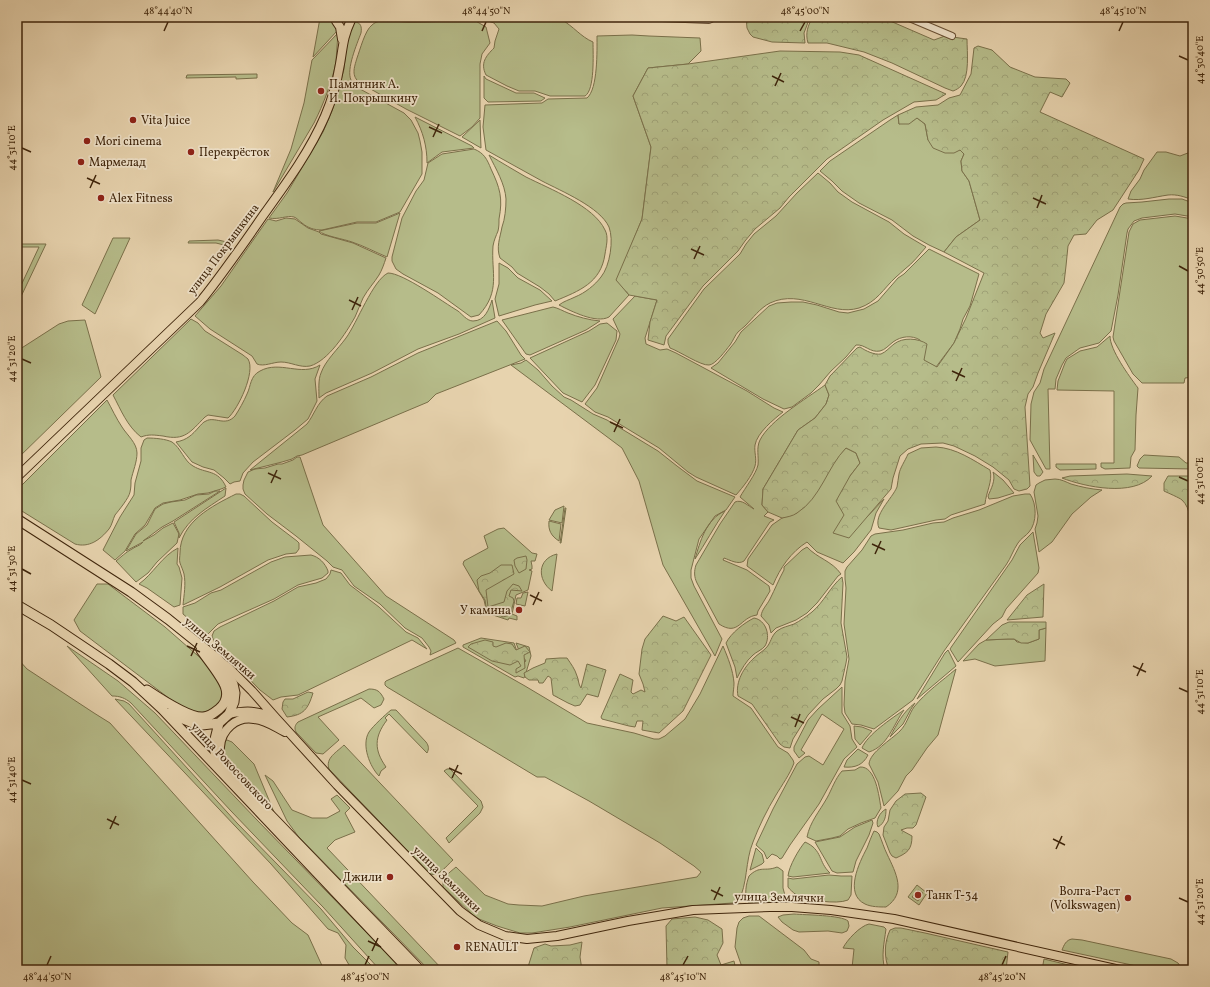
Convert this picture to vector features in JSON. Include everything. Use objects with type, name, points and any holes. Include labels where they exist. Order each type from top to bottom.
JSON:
[{"type":"highway","name":"улица Землячки","points":[[17,519],[131,592],[168,619],[197,644],[219,660]]},
{"type":"highway","name":"улица Рокоссовского","points":[[17,605],[51,625],[109,664],[133,682],[162,709],[409,970]]},
{"type":"highway","points":[[133,682],[169,704],[190,714],[202,717],[212,715],[226,700],[226,690],[222,680],[197,644]]},
{"type":"highway","points":[[162,709],[179,718],[193,723],[202,725],[219,723],[229,714],[234,702],[234,694],[233,684],[219,660]]},
{"type":"highway","name":"улица Рокоссовского","points":[[219,723],[214,746],[215,752],[224,766],[420,970]]},
{"type":"main road","points":[[333,19],[344,23],[352,19]]},
{"type":"main road","name":"улица Покрышкина","points":[[333,19],[340,27],[342,48]]},
{"type":"main road","name":"улица Покрышкина","points":[[17,477],[200,302],[226,269],[290,178],[317,133],[333,93],[344,36],[352,19]]},
{"type":"main road","name":"улица Землячки","points":[[219,660],[252,691],[338,785],[460,911],[479,925],[505,936],[527,939],[557,936],[628,921],[693,910],[770,906],[792,907],[852,912],[894,919],[1120,970]]},
{"type":"main road","points":[[229,714],[242,711],[252,711],[261,712],[275,717]]},
{"type":"main road","points":[[224,766],[220,749],[221,741],[230,725],[237,721],[253,718],[261,720],[293,737]]},
{"type":"street","points":[[638,17],[709,20],[716,17]]},
{"type":"street","points":[[907,17],[952,36]]},
{"type":"green space","points":[[746,17],[810,17],[804,33],[805,43],[772,42],[753,37],[747,28]]},
{"type":"green space","points":[[813,17],[881,17],[934,40],[945,36],[967,39],[967,70],[964,82],[960,87],[953,91],[864,52],[827,43],[808,43],[808,29]]},
{"type":"green space","points":[[320,18],[332,20],[337,31],[313,57]]},
{"type":"green space","points":[[495,18],[562,20],[593,42],[592,79],[588,92],[585,96],[550,96],[535,91],[519,91],[486,75],[484,71],[484,63],[486,57],[494,48],[499,29],[494,23],[485,20]]},
{"type":"green space","points":[[474,20],[486,27],[490,43],[482,54],[480,64],[480,118],[472,127],[460,136],[406,109],[360,83],[355,78],[355,65],[363,40],[369,28],[376,22]]},
{"type":"green space","points":[[354,22],[360,24],[361,33],[351,63],[351,80],[360,89],[404,113],[411,120],[418,133],[420,141],[422,152],[422,174],[400,212],[376,222],[357,222],[319,230],[304,225],[294,217],[269,218],[287,193],[323,132],[338,92],[344,69],[348,32]]},
{"type":"green space","points":[[338,33],[335,68],[324,100],[314,123],[273,192],[291,149],[304,103],[312,60]]},
{"type":"green space","points":[[632,35],[700,38],[701,51],[688,64],[648,68],[633,96],[651,147],[642,219],[617,280],[629,295],[609,317],[597,319],[584,316],[559,305],[586,291],[601,277],[609,260],[611,239],[609,227],[604,220],[589,206],[486,150],[483,127],[485,105],[542,103],[548,99],[587,98],[591,93],[595,78],[597,36]]},
{"type":"green space","points":[[978,46],[992,50],[1010,67],[1035,77],[1066,79],[1070,83],[1062,97],[1050,92],[1040,112],[1144,159],[1139,170],[1113,210],[1097,220],[1086,234],[1074,235],[1068,246],[1064,283],[1046,314],[1040,333],[1043,338],[1055,333],[1033,387],[1028,394],[1025,407],[1030,486],[1027,489],[1019,491],[1014,489],[1009,480],[993,467],[954,446],[943,443],[921,444],[908,449],[900,456],[891,489],[849,538],[833,533],[844,515],[836,501],[850,476],[860,463],[856,453],[846,448],[839,456],[818,491],[805,507],[794,515],[782,518],[768,512],[762,505],[763,489],[798,430],[815,418],[826,404],[829,395],[825,385],[830,376],[857,348],[860,347],[876,354],[881,354],[902,340],[919,340],[927,344],[924,360],[937,367],[954,343],[966,318],[984,273],[944,252],[956,237],[980,220],[969,181],[962,171],[961,161],[964,154],[960,150],[954,153],[945,153],[933,148],[928,140],[925,124],[917,118],[909,124],[899,124],[898,115],[916,107],[938,105],[949,98],[960,95],[971,74],[974,48]]},
{"type":"green space","points":[[780,51],[840,52],[859,55],[946,94],[936,100],[914,102],[883,120],[827,159],[780,208],[755,229],[738,251],[703,286],[666,336],[664,345],[648,340],[650,322],[657,300],[629,295],[616,280],[642,219],[651,147],[633,96],[648,68]]},
{"type":"green space","points":[[257,74],[257,78],[186,78],[187,75]]},
{"type":"green space","points":[[484,76],[486,79],[516,93],[534,93],[545,98],[541,101],[488,102],[484,98]]},
{"type":"green space","points":[[898,115],[899,124],[917,118],[925,124],[928,140],[960,150],[964,154],[961,161],[962,171],[969,181],[980,220],[956,237],[944,252],[913,236],[892,220],[859,203],[842,191],[820,171],[830,161]]},
{"type":"green space","points":[[415,117],[474,148],[442,152],[427,163],[424,139]]},
{"type":"green space","points":[[480,120],[481,148],[462,137]]},
{"type":"green space","points":[[474,149],[483,154],[488,162],[499,188],[501,205],[498,230],[493,246],[493,290],[486,306],[479,315],[471,317],[438,293],[396,269],[392,261],[392,257],[402,218],[416,191],[424,180],[428,163],[442,154]]},
{"type":"green space","points":[[1193,151],[1193,200],[1181,196],[1171,195],[1143,199],[1128,199],[1131,191],[1157,152],[1166,152],[1180,156]]},
{"type":"green space","points":[[489,155],[526,177],[570,199],[591,213],[599,221],[607,236],[605,254],[603,264],[599,272],[588,285],[555,301],[549,294],[517,273],[500,258],[498,246],[505,217],[506,199],[502,182]]},
{"type":"green space","points":[[818,173],[838,192],[852,202],[889,222],[904,234],[926,247],[913,262],[875,299],[859,308],[848,310],[837,309],[805,300],[782,299],[766,305],[760,310],[738,332],[730,345],[714,363],[705,365],[670,348],[668,339],[704,289],[740,254],[754,234],[776,216]]},
{"type":"green space","points":[[1182,199],[1193,203],[1193,217],[1175,214],[1142,218],[1134,221],[1127,233],[1111,331],[1099,343],[1080,348],[1066,358],[1056,379],[1055,389],[1048,389],[1050,469],[1046,469],[1030,440],[1031,404],[1034,392],[1040,383],[1044,369],[1120,207],[1126,203]]},
{"type":"green space","points":[[400,213],[387,257],[319,231],[357,223],[376,223]]},
{"type":"green space","points":[[1175,216],[1193,219],[1193,377],[1185,378],[1184,383],[1142,383],[1133,374],[1113,337],[1129,232],[1133,224],[1140,220]]},
{"type":"green space","points":[[286,218],[295,219],[308,228],[321,234],[353,243],[386,258],[380,273],[362,300],[347,331],[330,353],[317,363],[310,366],[281,362],[263,365],[257,364],[252,356],[210,329],[195,316],[221,286],[268,219],[276,221]]},
{"type":"green space","points":[[113,238],[130,238],[95,314],[82,305]]},
{"type":"green space","points":[[218,240],[227,242],[224,245],[216,243],[188,243],[189,241]]},
{"type":"green space","points":[[17,244],[46,244],[17,305],[17,294],[39,247],[17,247]]},
{"type":"green space","points":[[929,249],[979,274],[970,306],[963,319],[954,343],[936,367],[924,361],[920,340],[914,337],[899,338],[884,350],[880,351],[873,351],[856,345],[811,393],[792,407],[784,409],[763,399],[711,368],[718,363],[741,332],[769,306],[777,303],[803,302],[839,312],[848,313],[864,309],[878,301],[898,278]]},
{"type":"green space","points":[[499,263],[508,268],[518,278],[540,290],[552,301],[499,316],[495,299],[499,284]]},
{"type":"green space","points":[[388,273],[395,274],[413,283],[458,311],[471,321],[481,319],[483,317],[488,311],[492,300],[495,318],[459,334],[418,349],[372,373],[326,393],[319,398],[319,379],[323,369],[346,338],[377,284],[382,277]]},
{"type":"green space","points":[[635,296],[657,300],[645,338],[646,344],[660,350],[667,349],[676,353],[783,412],[766,427],[756,440],[756,461],[754,470],[736,495],[696,477],[659,448],[608,417],[595,412],[585,404],[597,388],[619,338],[620,334],[613,319]]},
{"type":"green space","points":[[553,307],[580,317],[600,321],[586,330],[530,355],[526,354],[502,320]]},
{"type":"green space","points":[[191,319],[198,323],[205,331],[248,359],[250,372],[245,390],[241,399],[228,418],[208,415],[191,431],[182,436],[171,437],[147,435],[141,437],[128,423],[113,395]]},
{"type":"green space","points":[[85,320],[101,377],[17,459],[17,351],[59,324],[68,321]]},
{"type":"green space","points":[[497,321],[506,331],[525,359],[436,394],[428,402],[302,455],[250,470],[307,424],[318,406],[327,396],[371,377],[418,353]]},
{"type":"green space","points":[[607,323],[617,331],[616,340],[595,385],[582,402],[563,393],[530,358],[589,331],[600,324]]},
{"type":"green space","points":[[1110,336],[1116,355],[1138,388],[1135,450],[1131,457],[1130,468],[1105,469],[1101,467],[1101,463],[1114,463],[1114,391],[1057,390],[1058,381],[1067,359],[1080,351],[1097,347]]},
{"type":"green space","points":[[526,360],[538,370],[564,397],[593,414],[607,420],[658,451],[697,481],[735,497],[726,510],[715,516],[699,539],[691,570],[691,578],[694,586],[722,639],[715,656],[663,565],[639,481],[622,448],[511,365],[521,363]]},
{"type":"green space","points":[[320,365],[315,379],[317,401],[308,419],[253,462],[243,473],[240,481],[230,484],[214,470],[192,462],[176,442],[189,437],[205,421],[228,421],[235,416],[246,397],[254,376],[260,371],[275,367],[305,369]]},
{"type":"green space","points":[[825,385],[829,395],[826,404],[815,418],[798,430],[763,489],[762,505],[768,512],[764,516],[774,520],[770,522],[744,561],[737,562],[724,558],[723,560],[747,570],[769,586],[770,591],[757,615],[751,616],[735,627],[726,627],[719,624],[697,583],[695,578],[696,565],[735,502],[743,502],[754,509],[740,497],[757,469],[759,443],[765,432],[789,410]]},
{"type":"green space","points":[[107,400],[120,424],[134,442],[137,449],[131,480],[131,488],[126,501],[115,515],[110,527],[102,537],[90,544],[75,544],[17,508],[17,490]]},
{"type":"green space","points":[[147,438],[172,442],[190,464],[219,477],[226,487],[208,493],[163,503],[155,508],[145,525],[135,534],[125,551],[115,560],[103,550],[120,517],[134,495],[135,483],[141,461],[141,448],[144,440]]},
{"type":"green space","points":[[936,447],[957,452],[990,470],[991,478],[985,504],[951,515],[945,519],[891,530],[879,528],[878,523],[881,512],[895,492],[901,467],[908,454],[921,448]]},
{"type":"green space","points":[[846,448],[856,453],[860,463],[850,476],[866,518],[884,499],[876,513],[871,530],[854,552],[843,563],[817,552],[807,542],[801,546],[787,561],[773,585],[747,566],[748,559],[772,525],[782,518],[797,513]]},
{"type":"green space","points":[[1033,455],[1043,472],[1040,476],[1037,476],[1034,472]]},
{"type":"green space","points":[[1144,455],[1179,457],[1186,463],[1193,463],[1193,469],[1139,468],[1137,466],[1140,459]]},
{"type":"green space","points":[[300,457],[323,525],[386,596],[454,640],[456,643],[430,655],[431,651],[422,638],[405,628],[380,604],[354,586],[342,570],[333,567],[267,514],[245,494],[243,485],[248,472],[255,469],[282,464]]},
{"type":"green space","points":[[1056,464],[1096,464],[1096,469],[1060,470],[1056,467]]},
{"type":"green space","points":[[993,472],[1003,480],[1014,493],[989,499],[988,496],[994,481]]},
{"type":"green space","points":[[1127,474],[1152,476],[1144,482],[1121,488],[1096,487],[1062,478],[1070,476]]},
{"type":"green space","points":[[1168,476],[1193,476],[1193,537],[1189,512],[1185,503],[1181,499],[1164,491],[1164,483]]},
{"type":"green space","points":[[1055,479],[1082,487],[1102,490],[1091,497],[1072,514],[1052,542],[1039,552],[1035,529],[1038,516],[1034,492],[1036,485],[1039,483],[1045,480]]},
{"type":"green space","points":[[226,488],[225,496],[193,519],[179,538],[179,533],[174,522]]},
{"type":"green space","points":[[215,491],[220,491],[162,527],[143,541],[173,523],[179,534],[177,543],[148,573],[136,582],[116,561],[143,542],[126,551],[136,534],[147,525],[155,509],[163,504],[185,500],[196,495],[209,494]]},
{"type":"green space","points":[[236,494],[244,496],[272,522],[297,541],[299,543],[299,549],[296,553],[286,554],[268,560],[220,587],[183,605],[185,578],[180,559],[181,542],[185,532],[199,516]]},
{"type":"green space","points":[[1030,494],[1034,503],[1035,519],[1032,528],[1018,543],[1006,565],[944,651],[913,700],[874,729],[852,724],[845,713],[844,705],[845,681],[849,659],[844,624],[846,588],[845,571],[847,567],[862,550],[871,536],[875,534],[944,522],[1013,496]]},
{"type":"green space","points":[[564,506],[562,523],[549,520],[555,510]]},
{"type":"green space","points":[[565,508],[566,508],[560,543]]},
{"type":"green space","points":[[725,511],[695,559],[708,525],[713,519]]},
{"type":"green space","points":[[549,521],[561,524],[559,541],[551,532]]},
{"type":"green space","points":[[504,528],[532,553],[537,554],[535,561],[531,561],[532,569],[529,570],[532,571],[528,590],[516,595],[512,614],[517,616],[517,620],[509,618],[508,620],[487,613],[484,600],[463,564],[464,561],[488,548],[484,536],[498,529]]},
{"type":"green space","points":[[1033,532],[1039,568],[1038,573],[1006,609],[1002,617],[993,624],[958,662],[950,649],[1012,560],[1020,545]]},
{"type":"green space","points":[[807,547],[833,566],[841,574],[807,613],[796,620],[776,628],[771,633],[769,625],[761,616],[762,611],[772,595],[784,567]]},
{"type":"green space","points":[[178,548],[177,564],[182,578],[180,605],[174,607],[139,584],[162,560]]},
{"type":"green space","points":[[557,554],[552,591],[544,581],[541,570],[546,560]]},
{"type":"green space","points":[[311,555],[319,559],[327,568],[328,573],[322,578],[298,585],[274,599],[218,624],[208,634],[183,614],[183,607],[195,603],[211,593],[221,590],[271,562],[285,557]]},
{"type":"green space","points":[[526,556],[526,569],[519,573],[515,566],[514,560]]},
{"type":"green space","points":[[501,565],[512,565],[514,574],[486,590],[488,607],[504,602],[507,591],[513,584],[519,586],[522,591],[511,590],[509,596],[513,598],[514,601],[510,615],[503,617],[499,615],[498,609],[491,608],[487,613],[485,600],[479,591],[477,580],[481,576],[490,573]]},
{"type":"green space","points":[[331,570],[341,573],[350,585],[379,607],[406,632],[418,638],[427,649],[412,640],[298,695],[281,697],[273,700],[260,690],[215,644],[212,636],[214,631],[274,601],[298,587],[326,579]]},
{"type":"green space","points":[[842,577],[841,623],[847,657],[842,681],[836,689],[823,699],[808,715],[793,739],[790,748],[784,747],[780,744],[752,704],[738,696],[737,691],[739,680],[750,662],[766,648],[777,631],[781,628],[796,623],[812,612]]},
{"type":"green space","points":[[97,584],[108,584],[165,627],[205,662],[222,690],[221,700],[212,710],[200,713],[190,711],[170,699],[80,631],[74,620]]},
{"type":"green space","points":[[1044,584],[1043,617],[1007,620],[1027,595]]},
{"type":"green space","points":[[528,592],[525,606],[516,604],[517,598],[521,598],[523,593]]},
{"type":"green space","points":[[663,616],[676,621],[684,617],[711,655],[683,711],[659,733],[642,730],[643,721],[637,721],[635,727],[602,719],[601,717],[620,674],[633,680],[631,692],[633,694],[641,690],[645,692],[639,674],[642,649],[645,639]]},
{"type":"green space","points":[[754,618],[758,619],[764,625],[768,638],[767,642],[764,647],[748,660],[737,678],[735,667],[726,643],[738,629]]},
{"type":"green space","points":[[1009,622],[1046,622],[1046,628],[1039,630],[1039,639],[1028,643],[1021,643],[1014,639],[986,640],[1002,625]]},
{"type":"green space","points":[[1046,628],[1045,661],[995,666],[975,659],[963,661],[979,644],[986,640],[1014,639],[1017,642],[1028,643],[1039,639],[1039,630]]},
{"type":"green space","points":[[481,638],[514,643],[520,660],[523,663],[526,661],[522,658],[516,643],[529,647],[531,656],[524,678],[518,676],[515,677],[463,647],[463,645]]},
{"type":"green space","points":[[485,640],[493,642],[493,646],[496,647],[506,643],[512,644],[516,650],[525,646],[530,652],[524,655],[525,668],[516,673],[516,669],[521,666],[518,661],[510,665],[492,661],[468,647],[471,644]]},
{"type":"green space","points":[[67,646],[118,681],[155,713],[403,970],[379,969],[323,907],[131,703],[118,696],[112,696]]},
{"type":"green space","points":[[723,646],[733,673],[733,696],[751,708],[778,747],[788,753],[794,763],[766,812],[755,836],[750,849],[743,888],[738,902],[662,908],[570,927],[532,933],[520,933],[479,919],[443,887],[445,878],[456,867],[485,895],[508,904],[542,906],[584,896],[697,877],[701,872],[660,843],[589,801],[545,777],[537,777],[387,687],[385,685],[386,681],[458,648],[587,723],[659,739],[665,736],[685,719],[700,694]]},
{"type":"green space","points":[[948,650],[956,666],[917,699],[945,653]]},
{"type":"green space","points":[[17,658],[27,669],[110,723],[253,882],[292,923],[308,935],[324,970],[17,970]]},
{"type":"green space","points":[[567,658],[575,671],[581,688],[587,664],[606,670],[598,697],[587,694],[580,705],[575,706],[553,695],[551,678],[548,676],[543,683],[539,683],[538,680],[529,680],[525,677],[524,673],[545,663],[546,659]]},
{"type":"green space","points":[[956,669],[938,735],[906,776],[898,791],[884,806],[878,782],[869,764],[870,760],[882,746],[902,728],[914,707]]},
{"type":"green space","points":[[842,687],[842,713],[850,726],[852,739],[857,747],[844,759],[819,804],[782,858],[780,859],[772,854],[767,859],[764,852],[756,845],[797,764],[805,757],[809,756],[823,765],[844,729],[822,714],[801,750],[805,753],[799,758],[794,751],[794,747],[808,720]]},
{"type":"green space","points":[[369,689],[374,689],[381,694],[384,699],[381,705],[374,708],[361,698],[318,717],[339,740],[323,754],[316,753],[296,732],[295,727],[298,722]]},
{"type":"green space","points":[[308,692],[313,693],[307,707],[298,715],[287,717],[282,709],[285,699],[293,699]]},
{"type":"green space","points":[[115,699],[129,704],[237,823],[321,909],[353,947],[376,970],[352,970],[345,958],[346,945],[338,933],[328,929],[271,864]]},
{"type":"green space","points":[[915,703],[903,724],[890,737],[904,714]]},
{"type":"green space","points":[[391,710],[396,710],[426,742],[428,749],[427,753],[389,714],[385,718],[387,720],[380,732],[377,744],[379,755],[386,767],[381,771],[379,776],[368,756],[366,749],[367,737],[373,727]]},
{"type":"green space","points":[[904,710],[890,734],[881,745],[869,752],[862,748],[874,732]]},
{"type":"green space","points":[[854,726],[872,731],[860,745],[855,739]]},
{"type":"green space","points":[[227,740],[232,742],[254,764],[276,817],[226,759],[222,748],[224,741]]},
{"type":"green space","points":[[344,745],[453,860],[442,870],[433,875],[430,874],[329,769],[328,765],[330,758]]},
{"type":"green space","points":[[858,749],[868,755],[864,761],[852,767],[844,767],[847,760]]},
{"type":"green space","points":[[860,767],[870,771],[876,783],[881,808],[875,818],[848,829],[840,836],[816,841],[807,837],[813,822],[842,771],[855,770]]},
{"type":"green space","points":[[450,769],[481,801],[483,807],[480,813],[449,843],[446,838],[478,806],[444,771]]},
{"type":"green space","points":[[265,775],[273,781],[292,810],[312,818],[327,818],[340,811],[331,799],[337,795],[350,808],[345,813],[355,832],[335,840],[327,848],[443,970],[429,970],[298,836],[287,821]]},
{"type":"green space","points":[[921,793],[926,797],[916,825],[913,828],[901,830],[912,836],[910,848],[906,853],[896,858],[890,853],[883,835],[890,810],[896,801],[905,794]]},
{"type":"green space","points":[[886,809],[885,819],[878,827],[877,822],[879,817]]},
{"type":"green space","points":[[872,820],[873,823],[869,835],[856,861],[853,872],[837,873],[832,871],[815,842],[840,837],[855,827]]},
{"type":"green space","points":[[874,831],[879,834],[894,868],[898,882],[896,895],[886,907],[865,904],[855,893],[854,886],[857,870]]},
{"type":"green space","points":[[805,842],[811,845],[818,852],[826,869],[830,873],[793,877],[788,876],[790,867]]},
{"type":"green space","points":[[756,848],[762,854],[764,862],[750,870]]},
{"type":"green space","points":[[777,867],[783,871],[783,888],[787,903],[748,902],[746,889],[749,876],[756,871]]},
{"type":"green space","points":[[829,875],[852,876],[851,895],[848,900],[829,902],[814,900],[795,894],[788,887],[788,878],[793,879]]},
{"type":"green space","points":[[917,885],[927,893],[919,905],[908,897]],"holes":[[[918,890],[923,893],[918,901],[912,897]]]},
{"type":"green space","points":[[794,914],[844,919],[848,921],[849,926],[847,931],[842,933],[828,931],[799,932],[793,930],[778,917]]},
{"type":"green space","points":[[749,916],[759,916],[804,950],[811,959],[819,962],[819,968],[831,970],[743,970],[735,947],[737,928],[739,922],[743,918]]},
{"type":"green space","points":[[695,917],[708,920],[722,929],[723,943],[717,955],[721,965],[734,961],[736,970],[658,970],[667,968],[666,926],[672,919]]},
{"type":"green space","points":[[869,924],[884,927],[886,929],[883,955],[885,970],[854,970],[854,968],[852,968],[854,949],[843,948],[854,934],[865,925]]},
{"type":"green space","points":[[895,928],[925,933],[1008,952],[1006,970],[889,970],[886,960],[886,945],[890,930]]},
{"type":"green space","points":[[1072,939],[1171,959],[1178,963],[1183,970],[1155,970],[1062,950],[1064,945]]},
{"type":"green space","points":[[582,942],[580,957],[582,970],[527,970],[534,948],[545,944],[551,946],[570,945]]},
{"type":"green space","points":[[1044,959],[1089,970],[1042,970]]},
{"type":"place","name":"Памятник А. И. Покрышкину","points":[[321,91]]},
{"type":"place","name":"Vita Juice","points":[[133,120]]},
{"type":"place","name":"Mori cinema","points":[[87,141]]},
{"type":"place","name":"Перекрёсток","points":[[191,152]]},
{"type":"place","name":"Мармелад","points":[[81,162]]},
{"type":"place","name":"Alex Fitness","points":[[101,198]]},
{"type":"place","name":"У камина","points":[[519,610]]},
{"type":"place","name":"Джили","points":[[390,877]]},
{"type":"place","name":"Танк Т-34","points":[[918,895]]},
{"type":"place","name":"Волга-Раст (Volkswagen)","points":[[1128,898]]},
{"type":"place","name":"RENAULT","points":[[457,947]]}]
